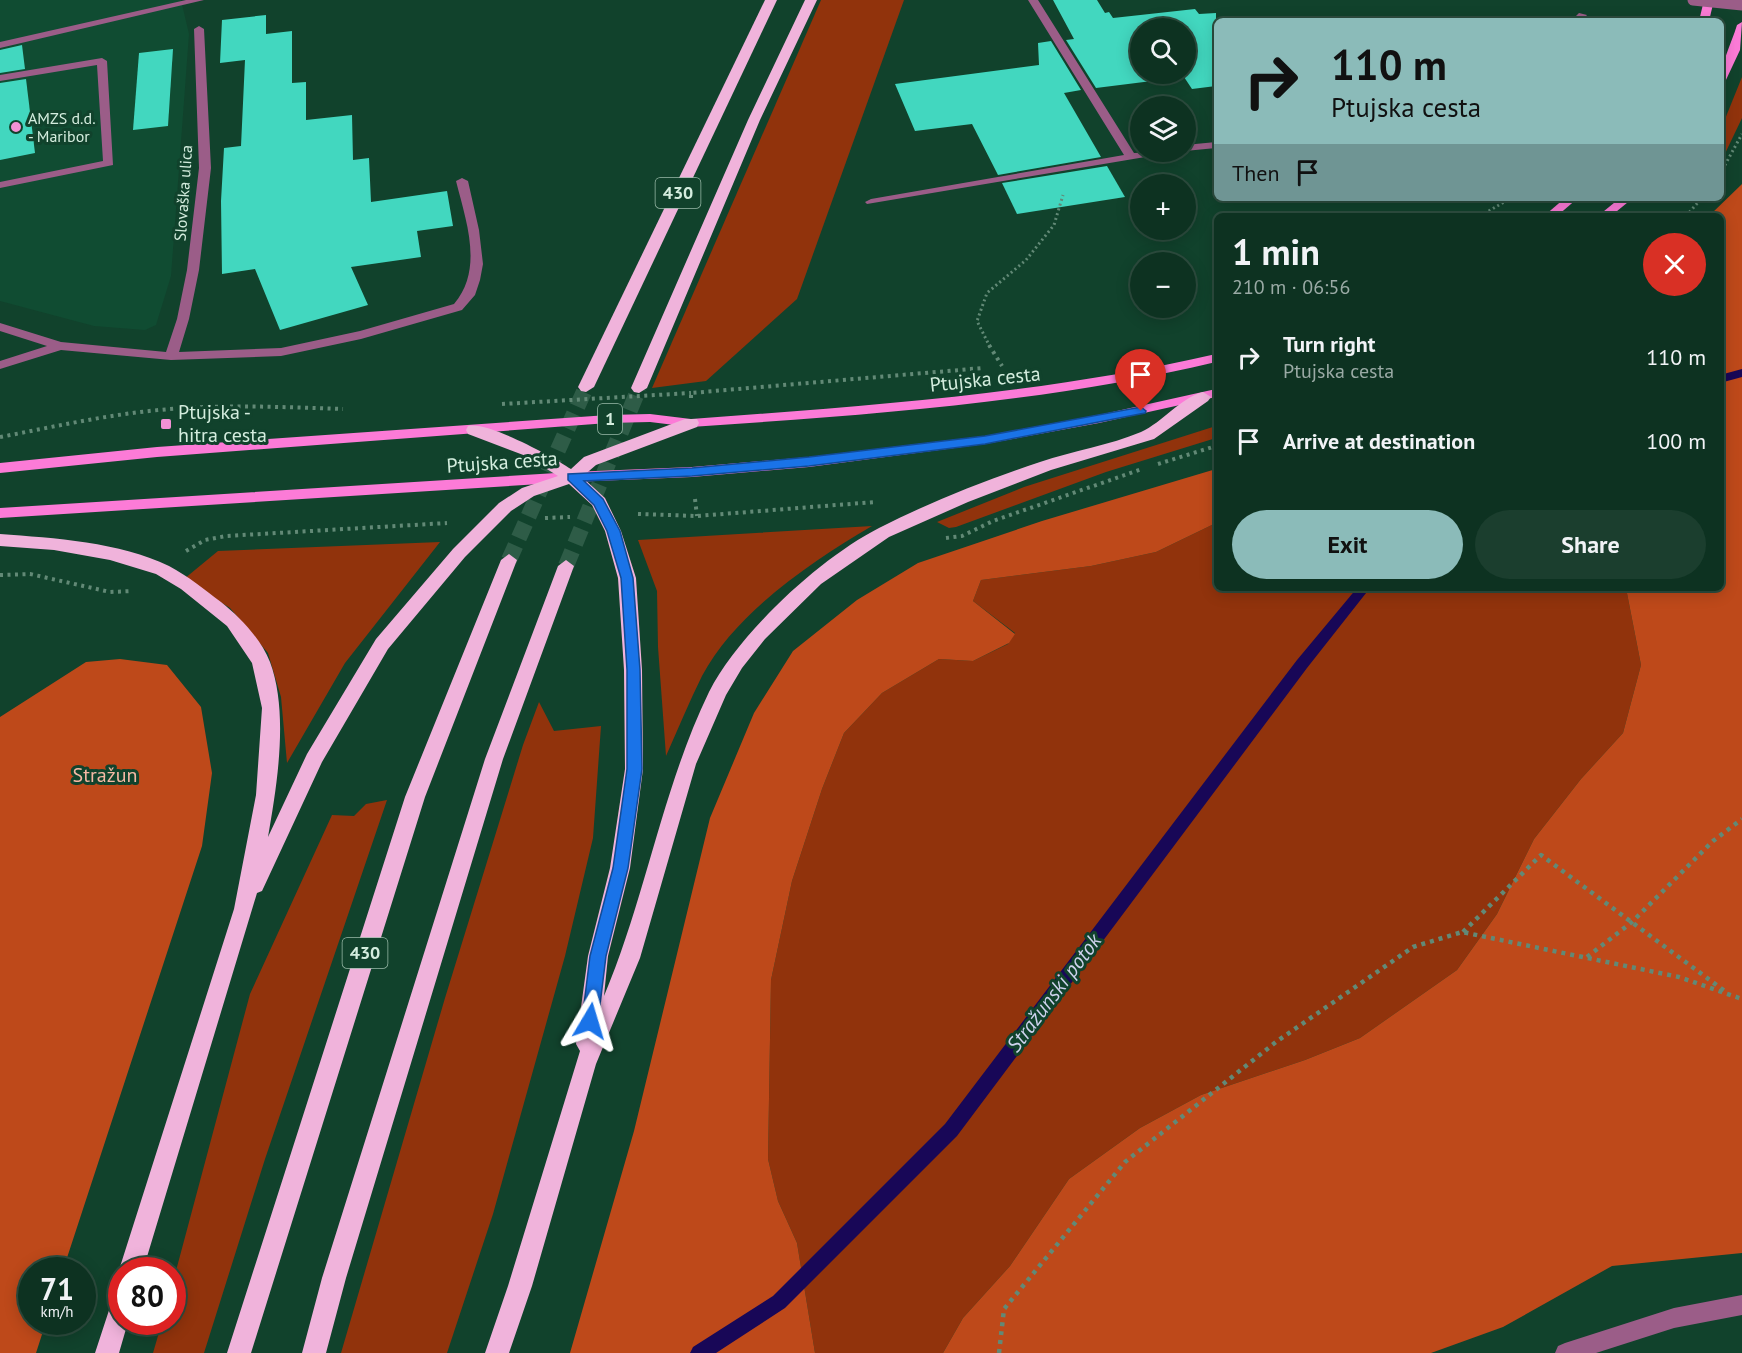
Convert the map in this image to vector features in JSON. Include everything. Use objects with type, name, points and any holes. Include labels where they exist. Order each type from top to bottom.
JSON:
[{"type":"highway","name":"430","points":[[586,387],[771,0]]},
{"type":"highway","name":"430","points":[[639,388],[754,120],[811,0]]},
{"type":"highway","points":[[497,1353],[520,1286],[585,1064],[630,958],[687,764],[718,693],[759,634],[815,580],[883,533],[962,498],[1045,466],[1148,435],[1210,395]]},
{"type":"highway","points":[[244,909],[314,759],[382,644],[459,553],[505,507],[528,492],[572,477],[590,461],[691,423]]},
{"type":"highway","points":[[474,430],[532,452],[572,477],[599,502],[613,531],[627,578],[633,670],[634,769],[620,868],[598,956],[585,1064]]},
{"type":"highway","points":[[0,540],[54,544],[111,554],[162,570],[187,585],[233,621],[261,662],[272,708],[266,795],[244,909],[135,1257]]},
{"type":"highway","name":"430","points":[[239,1353],[415,798],[509,560]]},
{"type":"highway","points":[[314,1353],[334,1278],[494,759],[566,566]]},
{"type":"highway","points":[[107,1353],[112,1335]]},
{"type":"main road","points":[[1705,18],[1709,0]]},
{"type":"main road","points":[[1724,74],[1735,51],[1742,25]]},
{"type":"main road","points":[[1554,213],[1568,201]]},
{"type":"main road","points":[[1608,213],[1623,201]]},
{"type":"main road","name":"Ptujska cesta","points":[[0,468],[157,452],[608,419],[650,418],[691,423],[1018,396],[1144,377],[1214,359]]},
{"type":"main road","name":"Ptujska cesta","points":[[0,513],[572,477],[692,472],[809,462],[974,441],[1099,419],[1210,395]]},
{"type":"street","points":[[0,45],[199,0]]},
{"type":"street","points":[[871,202],[1130,155],[1033,0]]},
{"type":"street","points":[[1693,0],[1742,5]]},
{"type":"street","name":"Slovaška ulica","points":[[171,356],[193,270],[205,168],[199,29]]},
{"type":"street","points":[[0,78],[102,62],[109,163],[0,185]]},
{"type":"street","points":[[1196,147],[1214,144]]},
{"type":"street","points":[[0,327],[60,346],[171,356],[281,352],[361,335],[458,308],[470,297],[476,273],[476,245],[462,181]]},
{"type":"street","points":[[0,365],[60,346]]},
{"type":"street","points":[[1565,1353],[1674,1318],[1742,1305]]},
{"type":"path","points":[[1724,167],[1742,134]]},
{"type":"path","points":[[492,405],[691,393],[1002,366],[992,352],[977,321],[987,294],[1026,260],[1054,225],[1063,195],[1052,170]]},
{"type":"path","points":[[1485,213],[1505,201]]},
{"type":"path","points":[[1689,213],[1699,201]]},
{"type":"path","points":[[0,436],[137,412],[182,408],[228,405],[349,409]]},
{"type":"path","points":[[1587,957],[1632,922],[1713,842],[1742,819]]},
{"type":"path","points":[[999,1353],[1004,1309],[1125,1162],[1275,1042],[1413,947],[1462,932],[1541,855],[1729,995]]},
{"type":"path","points":[[1462,932],[1678,977],[1742,999]]},
{"type":"shaded area","points":[[0,0],[181,0],[189,34],[171,276],[156,325],[145,330],[94,326],[0,301]]},
{"type":"shaded area","points":[[821,0],[904,0],[797,299],[706,381],[652,388]]},
{"type":"shaded area","points":[[1742,77],[1742,118],[1724,156],[1724,122]]},
{"type":"shaded area","points":[[1214,427],[1214,439],[1106,472],[956,527],[949,528],[937,522],[1024,487]]},
{"type":"shaded area","points":[[1214,524],[1214,591],[1627,591],[1641,665],[1623,733],[1581,779],[1534,839],[1497,914],[1457,970],[1360,1038],[1305,1060],[1201,1095],[1140,1128],[1069,1179],[1010,1266],[963,1318],[943,1353],[815,1353],[797,1243],[778,1201],[768,1159],[771,980],[792,881],[822,789],[844,733],[882,693],[939,659],[973,661],[1008,644],[1015,633],[973,601],[981,580],[1091,566],[1156,552]]},
{"type":"shaded area","points":[[872,526],[800,572],[777,590],[734,631],[702,676],[666,756],[658,647],[657,591],[638,540]]},
{"type":"shaded area","points":[[440,542],[345,663],[287,763],[281,697],[268,653],[230,608],[184,579],[218,551]]},
{"type":"shaded area","points":[[539,702],[554,731],[601,726],[593,838],[565,956],[493,1214],[447,1353],[341,1353],[445,998],[523,745]]},
{"type":"shaded area","points":[[387,800],[265,1159],[204,1353],[153,1353],[158,1335],[186,1335],[186,1257],[180,1257],[250,994],[332,815],[354,816],[366,804]]},
{"type":"green space","points":[[1742,184],[1742,1253],[1612,1266],[1503,1327],[1431,1353],[943,1353],[963,1318],[1010,1266],[1069,1179],[1140,1128],[1201,1095],[1305,1060],[1360,1038],[1457,970],[1497,914],[1534,839],[1581,779],[1623,733],[1641,665],[1627,591],[1724,591],[1724,213],[1712,213]]},
{"type":"green space","points":[[1214,470],[1214,524],[1156,552],[1091,566],[981,580],[973,601],[1015,634],[1009,643],[973,661],[939,659],[882,693],[844,733],[822,789],[792,881],[771,980],[768,1159],[778,1201],[797,1243],[815,1353],[570,1353],[634,1131],[710,818],[754,713],[793,651],[857,600],[918,563],[1042,521]]},
{"type":"green space","name":"Stražun","points":[[120,659],[167,665],[201,707],[212,773],[202,846],[67,1257],[18,1257],[18,1335],[42,1335],[36,1353],[0,1353],[0,717],[86,662]]},
{"type":"building","points":[[1053,0],[1097,0],[1105,13],[1109,12],[1113,18],[1195,9],[1199,14],[1216,13],[1216,18],[1214,18],[1214,86],[1192,89],[1189,84],[1196,84],[1196,18],[1130,18],[1130,84],[1096,88],[1066,40],[1074,39]]},
{"type":"building","points":[[266,15],[266,34],[292,31],[292,83],[306,82],[306,120],[352,115],[353,160],[369,158],[371,202],[447,191],[453,226],[417,231],[421,257],[351,267],[368,305],[280,330],[255,269],[222,274],[221,201],[224,148],[241,146],[245,60],[220,63],[222,20]]},
{"type":"building","points":[[1051,41],[1081,90],[1064,93],[1101,157],[998,175],[972,124],[915,131],[895,84],[1039,65],[1038,43]]},
{"type":"building","points":[[22,45],[25,69],[0,73],[0,50]]},
{"type":"building","points":[[173,49],[168,126],[133,130],[139,53]]},
{"type":"building","name":"AMZS d.d. - Maribor","points":[[26,79],[35,153],[0,160],[0,83]]},
{"type":"building","points":[[1107,166],[1125,197],[1017,214],[1002,183]]},
{"type":"waterway","name":"Stražunski potok","points":[[1724,378],[1742,373]]},
{"type":"waterway","name":"Stražunski potok","points":[[699,1353],[779,1302],[951,1130],[1302,664],[1362,591]]},
{"type":"tunnel","points":[[509,560],[586,387]]},
{"type":"tunnel","points":[[566,566],[639,388]]},
{"type":"place","name":"AMZS d.d. - Maribor","points":[[16,127]]},
{"type":"place","name":"Ptujska - hitra cesta","points":[[166,424]]},
{"type":"route","points":[[590,1021],[598,956],[620,868],[634,769],[633,670],[627,578],[613,531],[599,502],[572,477],[692,472],[809,462],[985,440],[1141,411]]}]
